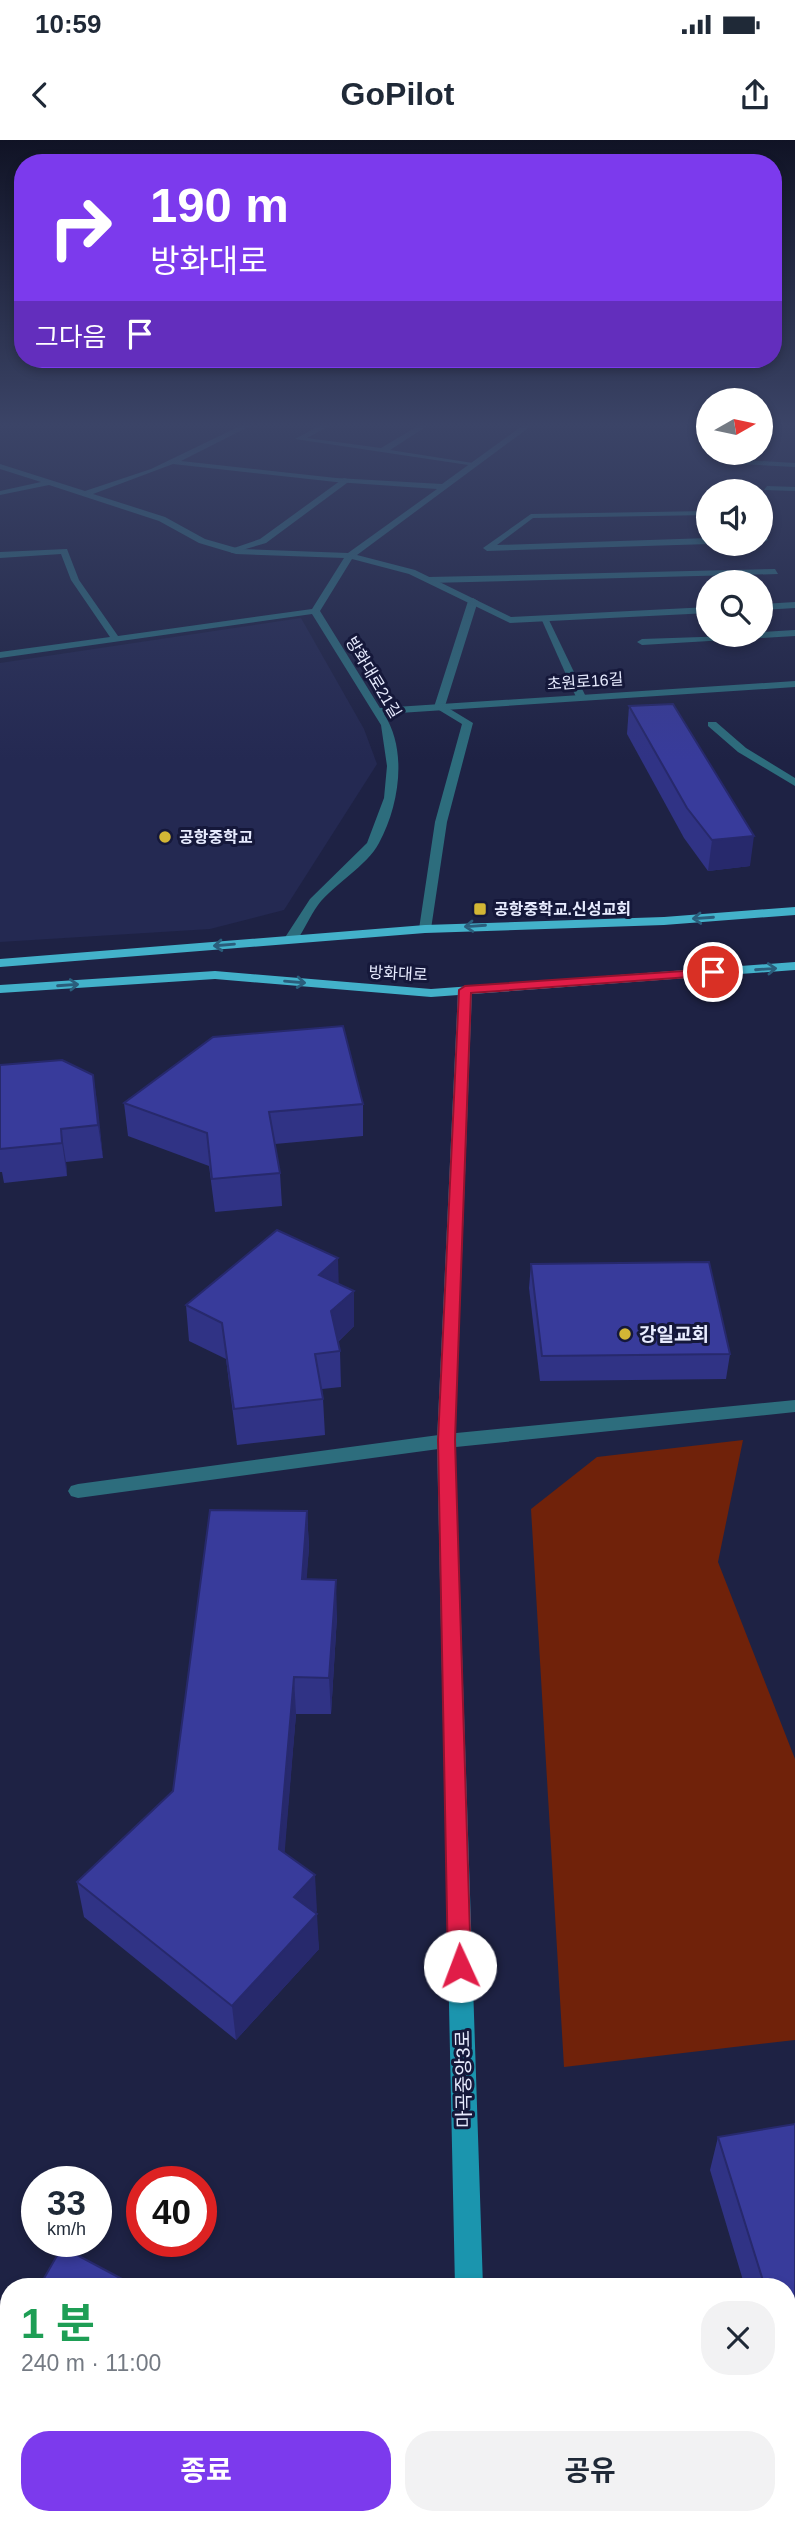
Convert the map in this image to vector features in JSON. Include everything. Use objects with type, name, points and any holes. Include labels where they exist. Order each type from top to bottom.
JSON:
[{"type":"main road","name":"방화대로","points":[[0,963],[425,929],[664,921],[795,911]]},
{"type":"main road","name":"방화대로","points":[[0,989],[215,975],[395,991],[465,990],[795,967]]},
{"type":"street","points":[[195,537],[232,550],[350,556],[412,572],[510,620],[696,611]]},
{"type":"street","points":[[232,550],[268,537]]},
{"type":"street","points":[[0,655],[315,611],[350,556],[376,537]]},
{"type":"street","points":[[502,537],[487,548],[696,541]]},
{"type":"street","points":[[0,555],[64,551],[75,580],[116,639]]},
{"type":"street","points":[[429,580],[775,572]]},
{"type":"street","points":[[425,929],[441,822],[468,723],[439,707],[473,601]]},
{"type":"street","points":[[773,605],[795,602]]},
{"type":"street","name":"방화대로21길","points":[[291,939],[314,902],[373,844],[390,798],[393,766],[386,725],[315,611]]},
{"type":"street","points":[[543,618],[581,697]]},
{"type":"street","points":[[773,634],[795,633]]},
{"type":"street","points":[[642,642],[696,639]]},
{"type":"street","name":"초원로16길","points":[[377,711],[795,684]]},
{"type":"street","points":[[712,724],[742,750],[795,783]]},
{"type":"street","name":"마곡중앙3로","points":[[465,990],[446,1440],[468,2278]]},
{"type":"street","points":[[78,1491],[446,1440],[795,1406]]},
{"type":"shaded area","name":"공항중학교","points":[[301,618],[364,729],[377,764],[284,910],[210,929],[0,942],[0,663]]},
{"type":"shaded area","points":[[743,1440],[718,1562],[795,1759],[795,2040],[564,2067],[531,1509],[597,1457]]},
{"type":"building","points":[[673,704],[754,836],[712,840],[687,808],[629,706]]},
{"type":"building","points":[[343,1026],[363,1104],[269,1112],[280,1173],[212,1179],[207,1133],[124,1103],[213,1037]]},
{"type":"building","points":[[62,1060],[93,1075],[98,1125],[61,1129],[62,1143],[0,1149],[0,1065]]},
{"type":"building","points":[[277,1230],[338,1258],[319,1275],[354,1291],[331,1311],[340,1351],[315,1354],[323,1399],[234,1409],[222,1323],[186,1305]]},
{"type":"building","name":"강일교회","points":[[709,1262],[730,1354],[542,1356],[531,1264]]},
{"type":"building","points":[[210,1510],[307,1511],[302,1579],[336,1580],[329,1678],[294,1677],[279,1849],[315,1875],[294,1897],[317,1914],[232,2006],[77,1882],[173,1791]]},
{"type":"building","points":[[795,2124],[795,2278],[762,2278],[718,2137]]},
{"type":"building","points":[[56,2257],[81,2257],[120,2278],[44,2278]]},
{"type":"place","name":"공항중학교","points":[[165,837]]},
{"type":"place","name":"공항중학교.신성교회","points":[[480,909]]},
{"type":"place","name":"강일교회","points":[[625,1334]]},
{"type":"route","points":[[460,1966],[446,1440],[465,990],[713,972]]}]
